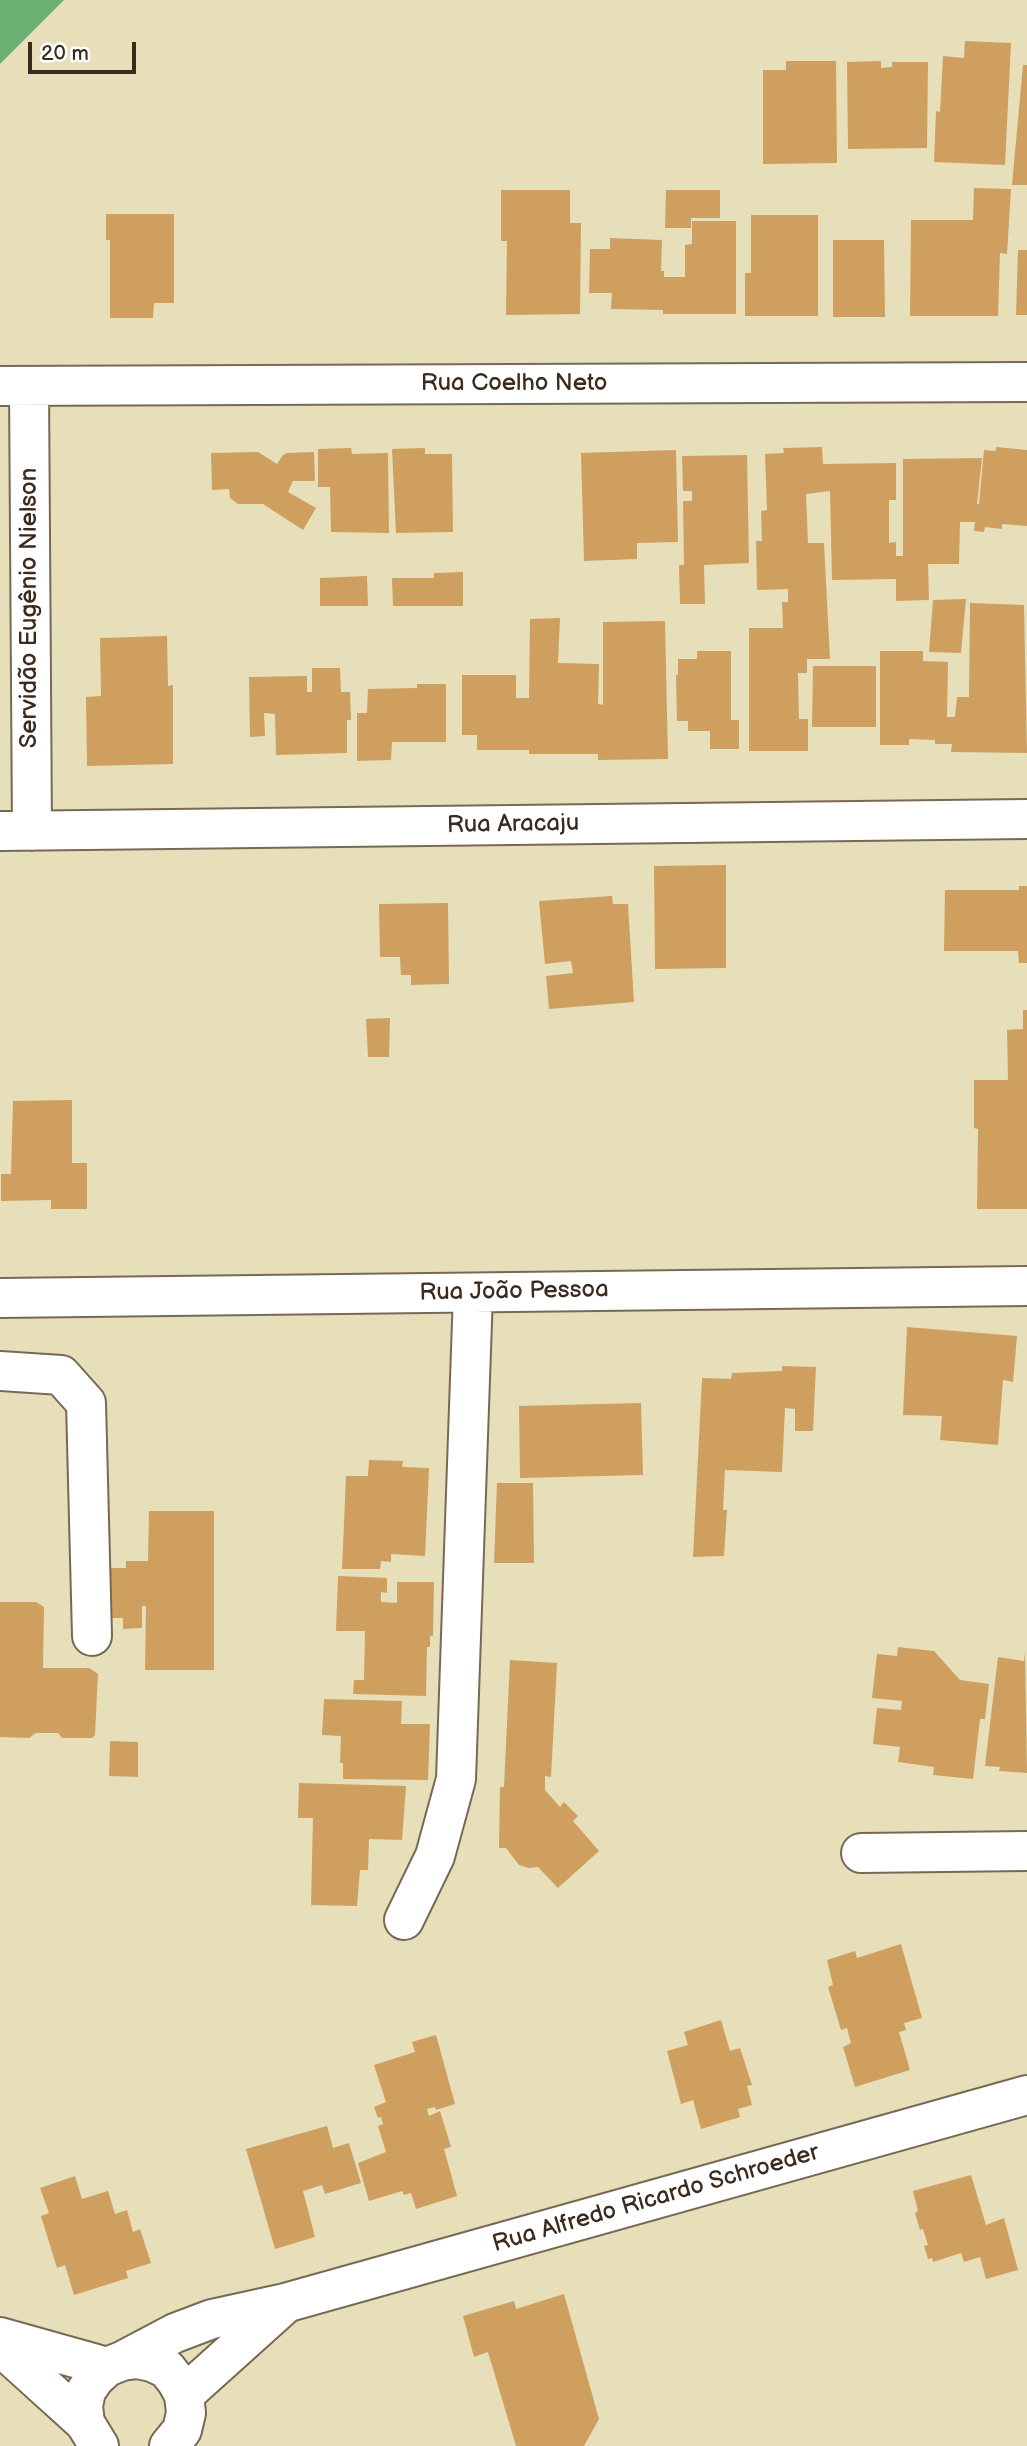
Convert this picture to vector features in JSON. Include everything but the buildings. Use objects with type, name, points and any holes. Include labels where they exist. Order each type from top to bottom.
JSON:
[{"type":"street","name":"Rua Coelho Neto","points":[[14,386],[1027,382]]},
{"type":"street","name":"Servidão Eugênio Nielson","points":[[14,386],[16,831]]},
{"type":"street","name":"Rua Aracaju","points":[[16,831],[1027,819]]},
{"type":"street","name":"Rua João Pessoa","points":[[0,1298],[1027,1286]]},
{"type":"street","points":[[404,1920],[435,1856],[456,1779],[473,1293]]},
{"type":"street","points":[[0,1371],[61,1375],[86,1403],[92,1636]]},
{"type":"street","points":[[861,1853],[1027,1851]]},
{"type":"street","name":"Rua Alfredo Ricardo Schroeder","points":[[114,2364],[174,2333],[212,2319],[285,2303],[1027,2095]]},
{"type":"street","name":"Rua Alfredo Ricardo Schroeder","points":[[182,2429],[285,2303]]},
{"type":"street","points":[[0,2337],[114,2364]]},
{"type":"street","points":[[0,2346],[90,2437]]},
{"type":"street","points":[[90,2437],[83,2406],[86,2391],[95,2378],[114,2364],[137,2358],[167,2369],[177,2382],[182,2429]]},
{"type":"green space","points":[[0,0],[64,0],[0,64]]}]
